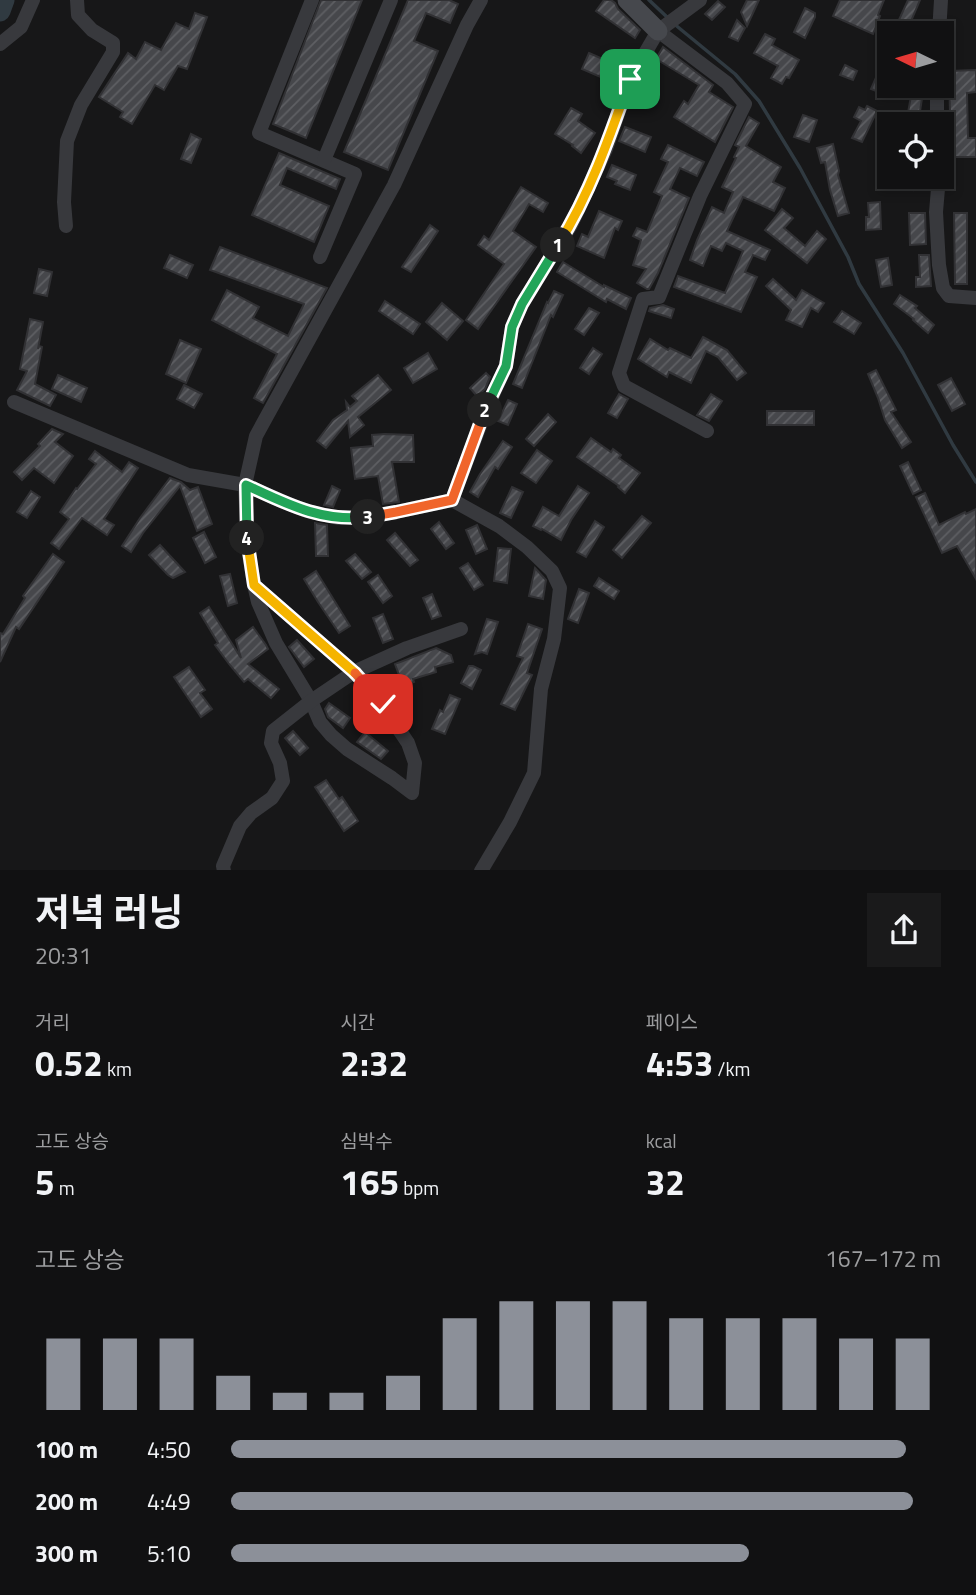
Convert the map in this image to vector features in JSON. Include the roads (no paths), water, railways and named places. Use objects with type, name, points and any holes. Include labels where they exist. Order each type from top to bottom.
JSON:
[{"type":"street","points":[[0,44],[21,27],[33,0]]},
{"type":"street","points":[[66,226],[64,202],[67,141],[81,106],[113,52],[113,43],[92,30],[78,15],[77,0]]},
{"type":"street","points":[[312,0],[259,133],[355,174],[320,257]]},
{"type":"street","points":[[324,160],[391,0]]},
{"type":"street","points":[[254,585],[354,672],[375,694],[408,743],[415,763],[412,793],[331,736],[320,722],[312,701],[275,643],[254,585],[248,548],[246,485],[256,436],[394,185],[481,0]]},
{"type":"street","points":[[627,0],[658,31],[727,83],[745,104],[700,196],[659,297],[643,299],[619,373],[624,386],[707,431]]},
{"type":"street","points":[[452,500],[486,410],[506,366],[512,327],[522,304],[571,225],[606,149],[630,79],[658,31],[700,0]]},
{"type":"street","points":[[940,21],[941,0]]},
{"type":"street","points":[[938,189],[936,212],[943,288],[949,296],[976,298]]},
{"type":"street","points":[[13,402],[188,475],[246,485],[307,511],[338,518],[396,512],[452,500],[499,526],[527,547],[552,571],[560,588],[554,639],[541,689],[534,773],[510,822],[481,870]]},
{"type":"street","points":[[224,870],[223,866],[240,826],[251,813],[272,798],[282,781],[281,763],[271,743],[273,731],[354,672],[408,648],[461,629]]},
{"type":"waterway","points":[[0,11],[4,0]]},
{"type":"waterway","points":[[649,0],[668,18]]},
{"type":"waterway","points":[[673,23],[735,74],[759,101],[800,168],[848,257],[859,284],[903,353],[976,482]]}]
